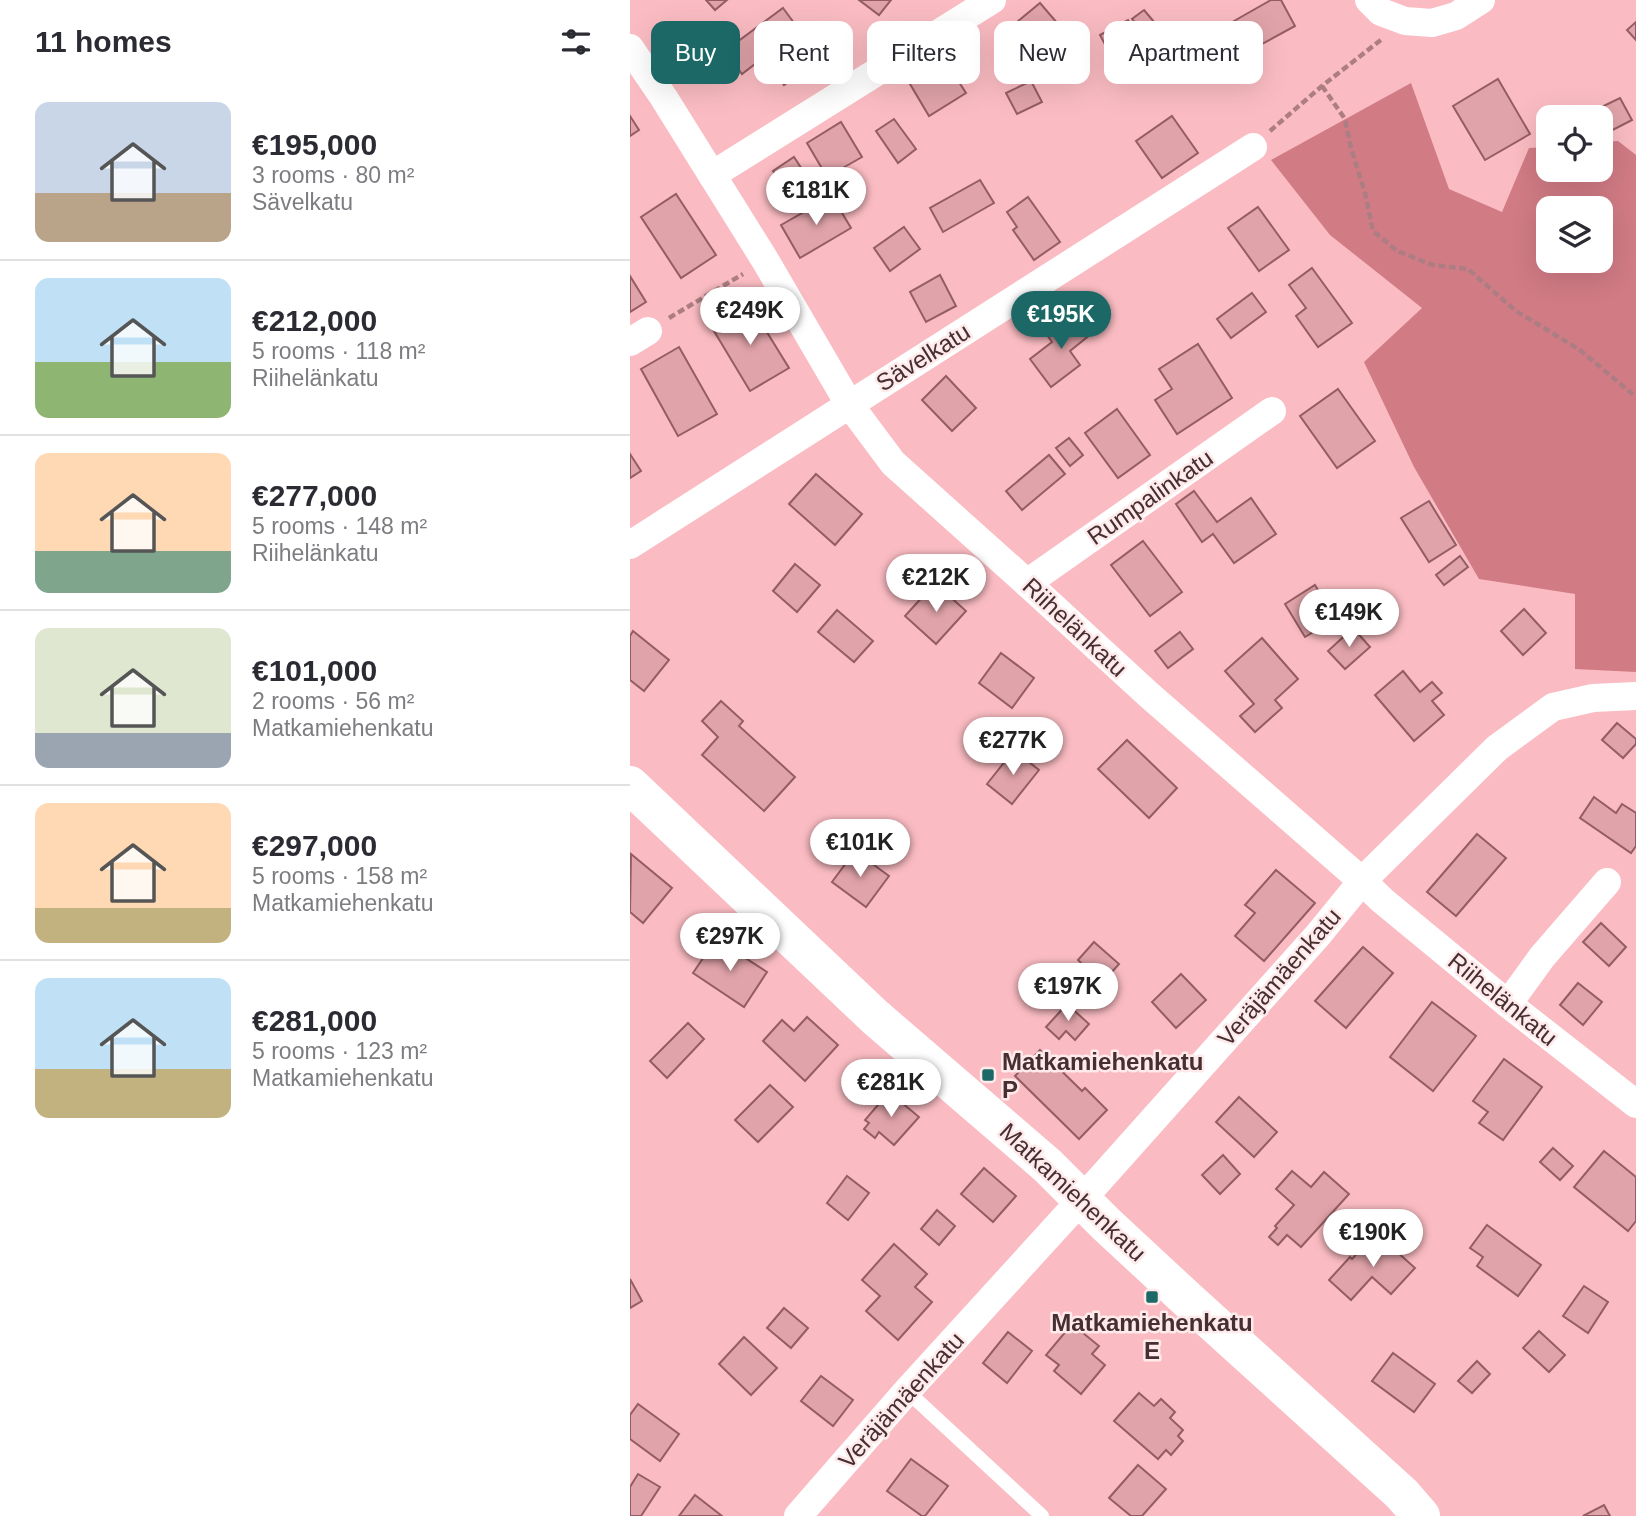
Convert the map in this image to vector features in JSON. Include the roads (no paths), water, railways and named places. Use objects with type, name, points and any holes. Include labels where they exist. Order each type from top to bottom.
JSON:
[{"type":"street","points":[[712,175],[992,0]]},
{"type":"street","points":[[1369,0],[1381,12],[1405,22],[1433,23],[1456,16],[1481,0]]},
{"type":"street","name":"Riihelänkatu","points":[[630,48],[765,260],[849,404],[893,463],[1149,695],[1383,901],[1508,1004],[1636,1104]]},
{"type":"street","name":"Sävelkatu","points":[[630,545],[1253,147]]},
{"type":"street","name":"Rumpalinkatu","points":[[1027,583],[1272,411]]},
{"type":"street","name":"Veräjämäenkatu","points":[[798,1516],[1318,934],[1362,881],[1497,748],[1553,707],[1593,698],[1636,696]]},
{"type":"street","name":"Matkamiehenkatu","points":[[630,785],[874,1017],[1048,1166],[1189,1301],[1402,1494],[1421,1516]]},
{"type":"street","points":[[1508,1004],[1542,957],[1607,882]]},
{"type":"lane","points":[[907,1391],[1042,1516]]},
{"type":"place","name":"Matkamiehenkatu P","points":[[988,1075]]},
{"type":"place","name":"Matkamiehenkatu E","points":[[1152,1297]]}]
